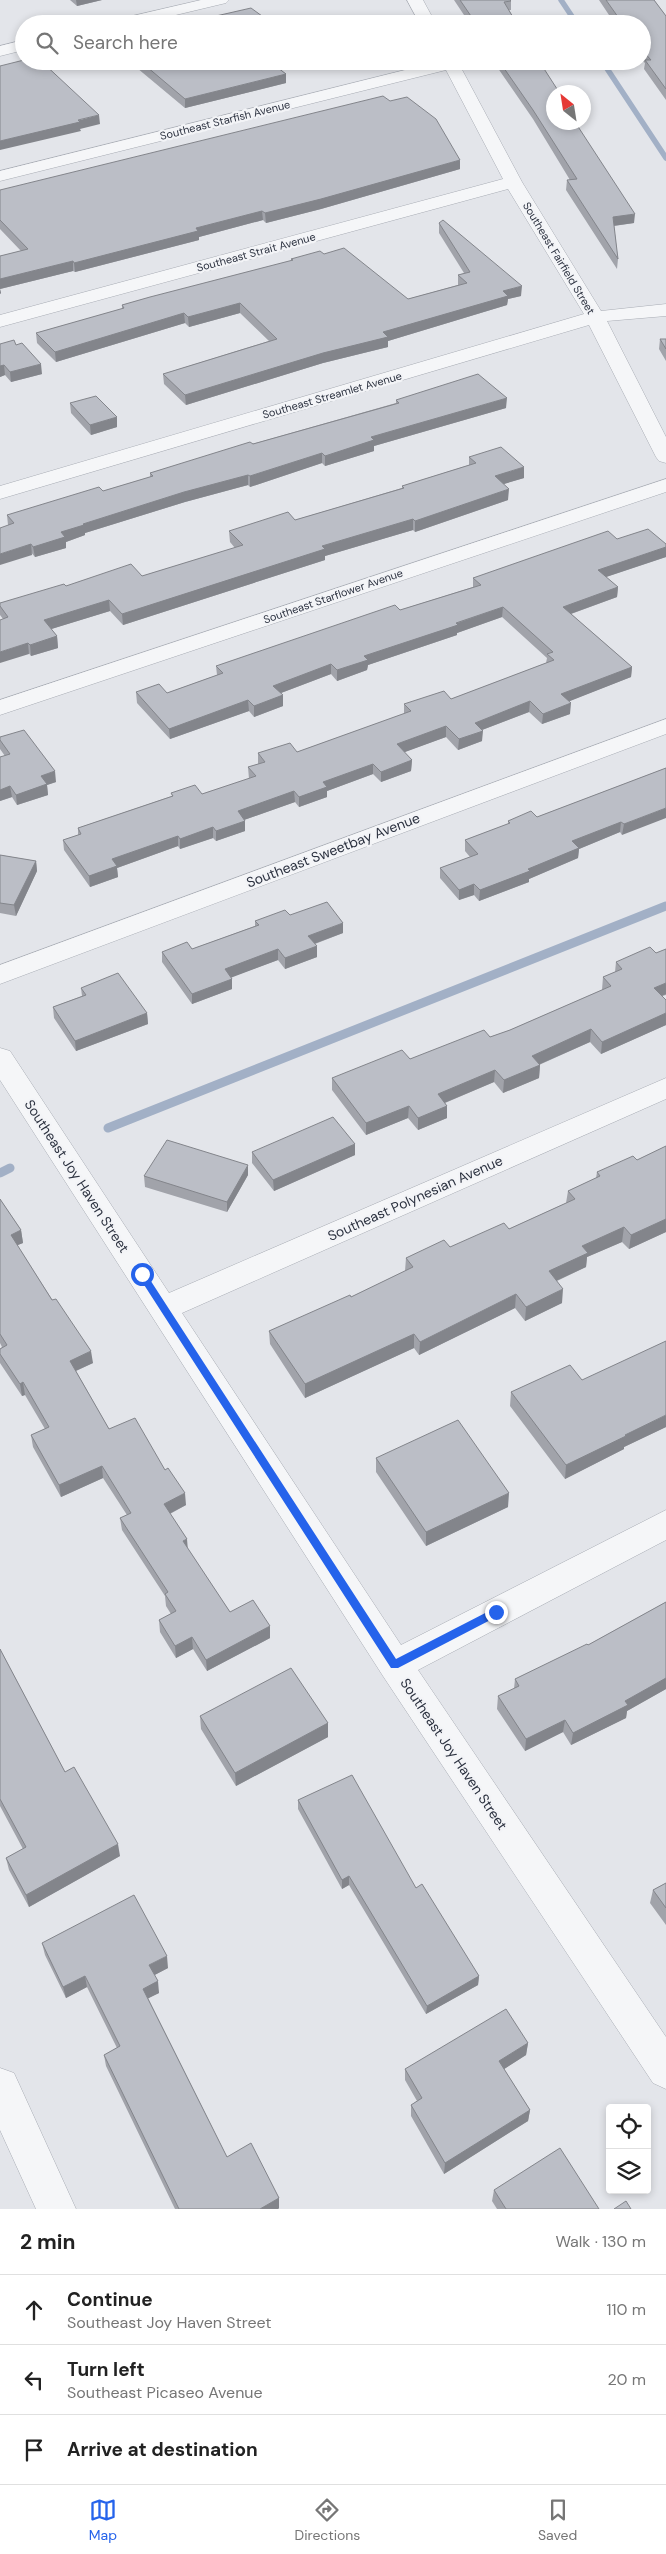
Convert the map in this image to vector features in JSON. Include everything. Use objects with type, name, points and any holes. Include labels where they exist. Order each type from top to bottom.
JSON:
[{"type":"street","points":[[157,15],[221,0]]},
{"type":"street","points":[[415,0],[423,15]]},
{"type":"street","points":[[0,51],[15,47]]},
{"type":"street","name":"Southeast Starfish Avenue","points":[[0,176],[422,70]]},
{"type":"street","name":"Southeast Fairfield Street","points":[[454,70],[513,182],[595,318],[666,457]]},
{"type":"street","name":"Southeast Strait Avenue","points":[[0,321],[513,182]]},
{"type":"street","name":"Southeast Streamlet Avenue","points":[[0,493],[595,318],[666,310]]},
{"type":"street","name":"Southeast Starflower Avenue","points":[[0,708],[666,485]]},
{"type":"street","name":"Southeast Sweetbay Avenue","points":[[0,975],[666,726]]},
{"type":"street","name":"Southeast Joy Haven Street","points":[[0,1058],[395,1665],[666,2070]]},
{"type":"street","name":"Southeast Polynesian Avenue","points":[[164,1308],[666,1088]]},
{"type":"street","points":[[395,1665],[666,1524]]},
{"type":"street","points":[[0,2087],[56,2209]]},
{"type":"building","points":[[460,0],[511,1],[504,2],[512,15],[470,15]]},
{"type":"building","points":[[606,0],[654,0],[666,16],[666,89],[651,68],[651,15],[617,15]]},
{"type":"building","points":[[251,8],[261,15],[220,15]]},
{"type":"building","points":[[15,62],[15,70],[51,70],[99,115],[78,120],[80,122],[0,141],[0,66]]},
{"type":"building","points":[[151,70],[281,70],[286,74],[185,99]]},
{"type":"building","points":[[505,70],[545,70],[554,85],[546,85],[546,130],[580,130],[635,214],[613,217],[618,259],[567,180],[577,179]]},
{"type":"building","points":[[383,96],[390,101],[407,97],[436,119],[460,160],[321,199],[265,213],[262,211],[196,228],[198,231],[74,263],[73,261],[0,279],[0,256],[28,249],[0,220],[0,190]]},
{"type":"building","points":[[443,220],[522,286],[503,291],[508,296],[383,332],[388,337],[323,353],[185,395],[163,374],[277,339],[240,303],[188,317],[184,313],[55,352],[36,333],[124,308],[122,305],[150,297],[293,260],[291,259],[320,251],[324,254],[344,248],[408,299],[467,283],[458,275],[470,272],[439,223]]},
{"type":"building","points":[[660,339],[666,339],[666,349]]},
{"type":"building","points":[[14,340],[16,345],[22,343],[41,364],[10,372],[4,365],[0,366],[0,344]]},
{"type":"building","points":[[478,374],[507,398],[371,437],[374,440],[325,456],[322,453],[250,476],[184,492],[61,532],[65,537],[33,547],[31,544],[0,554],[0,528],[14,523],[7,515],[99,487],[103,491],[153,476],[150,473],[250,442],[253,444],[399,403],[396,400]]},
{"type":"building","points":[[96,396],[117,417],[90,425],[70,403]]},
{"type":"building","points":[[501,447],[524,467],[495,476],[509,489],[415,521],[413,519],[322,546],[325,549],[122,614],[109,600],[44,620],[57,636],[0,652],[0,620],[8,617],[0,603],[64,584],[66,586],[131,564],[142,576],[243,545],[229,531],[288,512],[295,520],[404,488],[402,486],[476,463],[469,457]]},
{"type":"building","points":[[648,529],[666,544],[666,547],[598,570],[618,587],[563,607],[632,667],[561,694],[571,703],[543,714],[530,701],[475,723],[483,731],[459,739],[446,726],[397,744],[412,760],[381,772],[373,764],[323,782],[327,787],[299,797],[294,791],[238,811],[245,821],[216,831],[213,827],[180,839],[178,836],[112,859],[117,866],[89,876],[63,840],[81,834],[78,828],[173,796],[171,793],[195,785],[202,794],[256,776],[248,767],[265,762],[258,753],[290,743],[297,752],[411,711],[404,704],[444,691],[451,699],[554,660],[547,654],[553,652],[503,607],[456,623],[458,625],[364,656],[368,660],[337,670],[331,664],[273,686],[283,695],[254,706],[248,700],[169,729],[136,692],[159,684],[167,693],[223,673],[216,666],[395,605],[400,610],[481,585],[473,578],[608,531],[617,539]]},
{"type":"building","points":[[24,730],[55,771],[41,776],[47,784],[16,795],[10,786],[0,790],[0,757],[10,754],[0,740],[0,737]]},
{"type":"building","points":[[666,768],[666,808],[624,824],[621,822],[572,841],[579,848],[528,869],[530,871],[480,890],[474,884],[459,890],[440,868],[478,854],[465,840],[510,823],[508,821],[531,811],[537,817]]},
{"type":"building","points":[[0,855],[36,861],[14,905],[0,903]]},
{"type":"building","points":[[327,902],[343,923],[308,936],[317,946],[285,958],[278,949],[225,969],[232,979],[192,994],[162,952],[187,942],[192,949],[259,925],[255,921],[285,910],[290,915]]},
{"type":"building","points":[[650,947],[656,953],[666,949],[666,983],[654,988],[666,1000],[666,1013],[602,1042],[591,1029],[532,1056],[540,1065],[504,1080],[495,1070],[438,1094],[447,1106],[418,1118],[409,1106],[366,1123],[332,1078],[402,1050],[410,1059],[484,1030],[490,1037],[510,1030],[611,986],[603,977],[622,969],[616,962]]},
{"type":"building","points":[[118,973],[147,1013],[75,1041],[53,1007],[86,995],[81,988]]},
{"type":"building","points":[[333,1117],[355,1144],[273,1180],[252,1152]]},
{"type":"building","points":[[167,1140],[248,1165],[227,1202],[144,1176]]},
{"type":"building","points":[[666,1146],[666,1219],[631,1235],[624,1227],[582,1246],[588,1253],[549,1271],[563,1289],[526,1307],[516,1294],[420,1342],[414,1334],[305,1384],[269,1331],[350,1295],[351,1297],[413,1267],[406,1258],[444,1240],[450,1247],[504,1223],[509,1229],[575,1199],[568,1191],[600,1176],[597,1172],[633,1156],[637,1160]]},
{"type":"building","points":[[0,1199],[21,1230],[11,1235],[52,1300],[56,1299],[91,1351],[70,1361],[109,1429],[135,1418],[165,1470],[168,1468],[185,1493],[164,1504],[187,1539],[183,1541],[230,1612],[253,1600],[270,1626],[206,1660],[192,1637],[175,1646],[159,1620],[176,1611],[165,1594],[168,1592],[120,1518],[131,1513],[102,1466],[59,1485],[31,1435],[49,1427],[23,1382],[20,1384],[0,1354],[0,1349],[7,1345],[0,1334]]},
{"type":"building","points":[[666,1341],[666,1415],[566,1465],[511,1392],[570,1365],[582,1380]]},
{"type":"building","points":[[458,1420],[509,1493],[426,1532],[376,1458]]},
{"type":"building","points":[[666,1602],[666,1678],[625,1701],[628,1705],[573,1733],[565,1720],[526,1739],[498,1696],[519,1686],[515,1679],[588,1645]]},
{"type":"building","points":[[0,1649],[65,1772],[74,1767],[118,1844],[26,1895],[6,1858],[26,1847],[0,1799]]},
{"type":"building","points":[[291,1668],[328,1723],[235,1773],[200,1716]]},
{"type":"building","points":[[352,1775],[416,1888],[422,1884],[479,1976],[427,2006],[349,1876],[342,1880],[298,1800]]},
{"type":"building","points":[[666,1883],[666,1908],[653,1890]]},
{"type":"building","points":[[134,1895],[167,1956],[149,1965],[158,1981],[143,1989],[227,2157],[251,2143],[279,2198],[260,2209],[179,2209],[104,2055],[120,2046],[85,1976],[63,1987],[42,1943]]},
{"type":"building","points":[[506,2009],[528,2043],[499,2061],[530,2110],[445,2163],[411,2105],[422,2098],[405,2069]]},
{"type":"building","points":[[560,2148],[599,2209],[506,2209],[494,2190]]},
{"type":"building","points":[[626,2201],[631,2209],[614,2209]]},
{"type":"waterway","points":[[561,0],[571,15]]},
{"type":"waterway","points":[[608,70],[666,158]]},
{"type":"waterway","points":[[108,1128],[666,906]]},
{"type":"waterway","points":[[0,1173],[10,1168]]},
{"type":"route","points":[[142,1274],[395,1665],[496,1612]]}]
